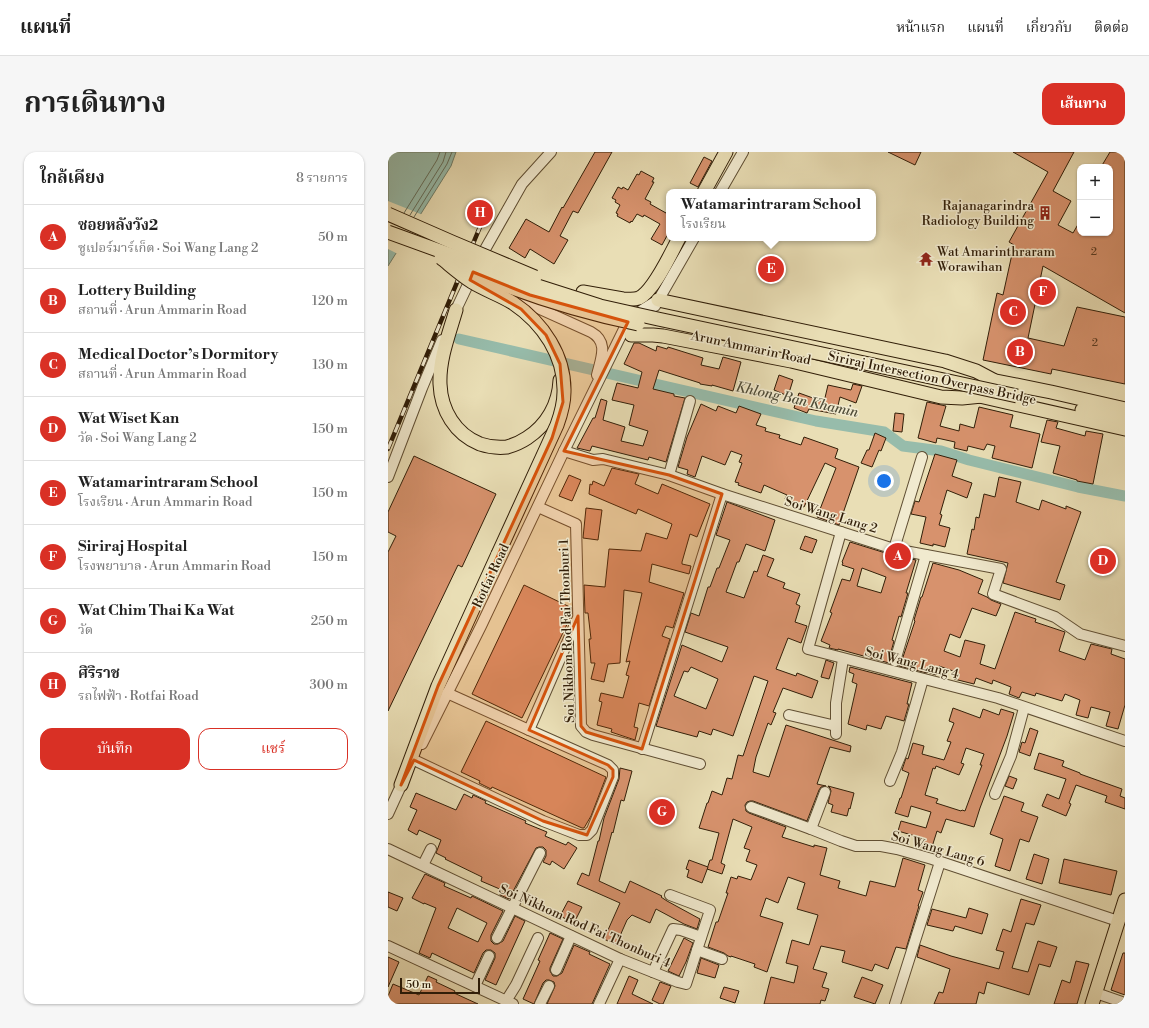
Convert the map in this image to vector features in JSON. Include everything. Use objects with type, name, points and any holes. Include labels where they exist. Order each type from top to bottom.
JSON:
[{"type":"main road","points":[[706,189],[726,152]]},
{"type":"main road","name":"Siriraj Intersection Overpass Bridge","points":[[388,214],[485,267]]},
{"type":"main road","name":"Arun Ammarin Road","points":[[388,214],[522,272],[583,292],[648,309],[993,380],[1125,409]]},
{"type":"main road","name":"Siriraj Intersection Overpass Bridge","points":[[388,233],[551,291],[600,306],[1125,419]]},
{"type":"main road","name":"Arun Ammarin Road","points":[[388,233],[441,258],[518,290],[551,302],[611,318],[946,388],[1125,429]]},
{"type":"main road","points":[[583,292],[623,299],[640,297],[648,292],[677,241]]},
{"type":"main road","points":[[401,786],[438,686],[552,438],[561,413],[563,402],[564,383],[562,372],[557,356],[546,335],[528,315],[505,299],[465,278],[441,258]]},
{"type":"main road","points":[[658,300],[945,361],[976,371],[993,380]]},
{"type":"main road","points":[[456,310],[449,329],[441,370],[440,384],[443,404],[451,421],[461,433],[470,439],[490,446],[508,447],[519,443],[533,434],[546,422],[552,412],[558,391],[560,377],[557,356]]},
{"type":"main road","points":[[631,335],[663,336],[791,361],[942,397],[962,398],[982,396]]},
{"type":"main road","points":[[1094,999],[1123,910]]},
{"type":"street","points":[[456,310],[483,252],[522,184],[551,152]]},
{"type":"street","points":[[722,189],[743,152]]},
{"type":"street","points":[[605,359],[615,348],[638,329],[647,318],[692,241]]},
{"type":"street","points":[[471,277],[594,334],[602,343],[605,359]]},
{"type":"street","points":[[615,348],[629,319],[658,300]]},
{"type":"street","points":[[388,477],[422,388],[440,345],[449,329]]},
{"type":"street","name":"Rotfai Road","points":[[388,814],[589,402],[605,359]]},
{"type":"street","points":[[669,475],[690,401]]},
{"type":"street","name":"Soi Wang Lang 2","points":[[564,451],[593,460],[603,459],[669,475],[722,494],[894,548],[1001,569],[994,594],[1055,617],[1080,634],[1125,646]]},
{"type":"street","points":[[894,548],[922,458]]},
{"type":"street","points":[[642,749],[722,494]]},
{"type":"street","name":"Soi Nikhom Rod Fai Thonburi 1","points":[[538,507],[576,524],[581,726],[586,732],[642,749],[700,764]]},
{"type":"street","name":"Soi Wang Lang 4","points":[[841,532],[808,648],[810,650],[998,698],[1125,741]]},
{"type":"street","points":[[895,661],[926,555]]},
{"type":"street","points":[[529,730],[578,616]]},
{"type":"street","points":[[789,715],[836,730],[836,703],[843,659]]},
{"type":"street","points":[[890,781],[902,752],[923,679]]},
{"type":"street","points":[[414,760],[543,821],[579,835],[587,835],[592,830],[613,777],[613,770],[608,765],[447,693]]},
{"type":"street","points":[[995,794],[1011,756],[1024,708]]},
{"type":"street","points":[[811,829],[825,792]]},
{"type":"street","name":"Soi Wang Lang 6","points":[[751,807],[811,829],[841,842],[856,846],[881,846],[897,848],[940,862],[1123,910]]},
{"type":"street","name":"Soi Nikhom Rod Fai Thonburi 4","points":[[388,848],[620,959],[686,984],[710,910],[670,895]]},
{"type":"street","points":[[423,865],[431,849]]},
{"type":"street","points":[[497,938],[540,853]]},
{"type":"street","points":[[895,1004],[940,862]]},
{"type":"street","points":[[653,972],[673,929],[701,937]]},
{"type":"street","points":[[556,970],[571,936]]},
{"type":"street","points":[[388,946],[510,1002],[516,985],[538,938]]},
{"type":"street","points":[[696,950],[722,959]]},
{"type":"street","points":[[475,986],[489,956]]},
{"type":"street","points":[[600,1004],[620,959]]},
{"type":"street","points":[[540,1004],[549,986]]},
{"type":"street","points":[[1094,999],[1125,1003]]},
{"type":"highlighted area","points":[[473,272],[530,295],[628,322],[564,451],[669,475],[722,494],[642,749],[586,732],[581,726],[578,616],[529,730],[608,765],[613,770],[613,777],[587,835],[543,821],[414,760],[401,785],[438,686],[552,438],[563,402],[560,364],[546,335],[521,309],[470,280]]},
{"type":"water","points":[[388,152],[456,152],[451,166],[388,266]]},
{"type":"pier","points":[[388,201],[423,215],[398,254],[388,249]]},
{"type":"building","points":[[595,152],[612,152],[578,213],[573,211],[560,236],[568,240],[554,264],[530,249],[525,258],[509,248],[526,219],[549,232]]},
{"type":"building","points":[[888,152],[921,152],[915,165]]},
{"type":"building","points":[[1013,152],[1074,152],[1053,191],[1071,201],[1058,225],[1073,233],[1077,226],[1077,236],[1113,236],[1113,164],[1103,164],[1110,152],[1125,152],[1125,313],[1043,266],[1028,338],[1064,346],[1077,307],[1125,317],[1125,384],[1052,369],[1051,374],[983,360],[997,293],[1003,295],[1014,245],[1009,242],[1048,172]]},
{"type":"building","points":[[704,157],[712,161],[698,187],[690,183]]},
{"type":"building","points":[[641,171],[654,178],[652,182],[654,182],[645,199],[651,202],[650,204],[666,213],[666,238],[662,245],[651,239],[660,224],[644,215],[643,217],[637,214],[630,223],[617,216],[618,214],[616,213],[620,205],[612,198],[618,187],[622,189],[623,187],[628,190],[637,174],[639,175]]},
{"type":"building","points":[[634,343],[639,343],[656,351],[657,346],[667,349],[668,347],[703,358],[701,365],[719,369],[723,357],[741,362],[733,391],[712,385],[700,384],[659,370],[653,389],[685,398],[666,462],[649,457],[648,460],[592,446],[590,451],[577,448],[593,418],[595,418],[601,399],[607,401],[603,420],[625,427],[621,441],[643,446],[648,431],[629,425],[634,405],[612,400],[617,383],[638,388],[642,372],[624,364]]},
{"type":"building","points":[[779,375],[793,380],[788,396],[774,390]]},
{"type":"building","points":[[853,384],[862,386],[856,403],[840,397],[836,414],[809,409],[807,413],[794,408],[799,393],[824,402],[828,385],[851,390]]},
{"type":"building","points":[[927,402],[946,406],[940,426],[959,431],[960,424],[974,428],[979,407],[1013,415],[1010,427],[1040,434],[1032,468],[992,458],[995,446],[987,444],[984,450],[968,446],[967,451],[954,448],[955,442],[937,438],[936,443],[918,438]]},
{"type":"building","points":[[701,404],[716,411],[718,406],[736,413],[739,406],[761,414],[756,425],[766,428],[765,431],[780,435],[779,438],[801,445],[804,437],[838,449],[835,458],[859,467],[839,525],[817,517],[836,468],[825,463],[804,507],[785,499],[787,495],[764,485],[761,493],[738,485],[739,483],[735,482],[742,463],[739,462],[742,455],[731,451],[725,465],[702,456],[695,477],[687,474],[688,470],[678,467],[687,437]]},
{"type":"building","points":[[895,413],[904,414],[902,432],[893,431]]},
{"type":"building","points":[[1047,420],[1058,422],[1056,428],[1085,436],[1086,431],[1103,434],[1093,484],[1077,481],[1053,473],[1060,446],[1041,442]]},
{"type":"building","points":[[875,433],[886,438],[872,467],[861,463],[867,450],[869,450]]},
{"type":"building","points":[[935,454],[957,460],[952,476],[972,483],[967,498],[947,490],[940,514],[942,515],[939,525],[950,528],[945,547],[920,543],[926,517],[911,514],[915,501],[919,502]]},
{"type":"building","points":[[414,456],[496,494],[462,567],[458,565],[388,711],[388,552],[396,536],[388,532],[388,512]]},
{"type":"building","points":[[612,468],[639,474],[635,484],[658,494],[662,484],[710,504],[697,537],[690,534],[682,562],[682,564],[691,566],[689,574],[652,564],[649,582],[684,593],[673,628],[666,626],[662,636],[670,639],[649,706],[639,703],[634,727],[638,728],[635,740],[611,732],[612,729],[597,725],[602,702],[599,701],[601,693],[623,698],[629,676],[626,675],[630,661],[626,662],[642,593],[624,590],[620,663],[608,664],[604,682],[591,679],[595,663],[591,663],[589,639],[591,639],[588,613],[585,613],[584,585],[605,587],[609,549],[641,551],[646,533],[667,539],[672,524],[638,509],[636,514],[589,494],[590,484],[592,485],[593,481],[604,486]]},
{"type":"building","points":[[569,475],[581,480],[572,501],[559,496]]},
{"type":"building","points":[[999,477],[1021,482],[1016,502],[1039,510],[1042,500],[1066,509],[1066,506],[1081,512],[1056,582],[1065,585],[1060,600],[1003,583],[1008,563],[967,554],[972,529],[974,530],[976,517],[979,518],[984,494],[995,497]]},
{"type":"building","points":[[727,502],[775,520],[765,551],[746,544],[739,562],[737,562],[726,592],[744,598],[754,571],[757,572],[763,555],[774,559],[767,576],[785,583],[783,588],[800,594],[796,604],[800,606],[795,622],[807,626],[801,643],[788,638],[776,669],[796,676],[797,673],[818,681],[812,698],[783,688],[773,712],[776,713],[771,725],[768,723],[756,757],[753,772],[769,777],[786,725],[851,746],[850,752],[830,747],[817,784],[826,786],[821,787],[819,790],[807,821],[753,801],[747,802],[745,805],[746,811],[786,827],[782,837],[814,847],[814,845],[827,848],[820,875],[840,881],[838,888],[866,896],[870,881],[895,887],[903,858],[925,865],[918,890],[923,892],[906,949],[896,947],[888,969],[875,964],[872,971],[842,962],[845,951],[821,946],[813,969],[827,973],[822,987],[829,989],[825,1001],[821,1000],[820,1004],[764,1004],[771,977],[794,983],[798,966],[786,963],[792,940],[809,945],[818,915],[797,909],[805,883],[788,877],[778,903],[766,898],[760,916],[783,923],[767,972],[754,967],[755,964],[728,956],[708,947],[728,893],[726,893],[731,877],[737,879],[738,876],[751,880],[757,865],[746,861],[750,850],[744,848],[752,827],[733,819],[721,863],[725,865],[722,874],[707,869],[710,860],[712,860],[719,833],[699,828],[712,791],[722,795],[727,778],[732,779],[738,755],[743,756],[768,681],[754,676],[733,736],[713,729],[711,735],[699,731],[697,737],[656,726],[682,645],[722,662],[728,647],[685,632],[691,613],[699,616],[708,587],[710,587],[717,568],[719,568],[730,540],[716,535]],"holes":[[[691,667],[718,679],[706,709],[674,696],[684,671],[688,672]]]},
{"type":"building","points":[[586,508],[602,510],[598,540],[583,538]]},
{"type":"building","points":[[805,536],[817,540],[812,553],[800,549]]},
{"type":"building","points":[[850,542],[892,555],[916,560],[906,593],[908,593],[901,617],[899,616],[892,640],[894,641],[889,663],[838,649],[829,648],[830,645],[821,641],[832,613],[830,612],[842,579],[850,581],[854,569],[842,565]],"holes":[[[862,568],[886,577],[881,593],[857,586]]]},
{"type":"building","points":[[933,563],[959,570],[983,580],[978,593],[1001,604],[996,616],[972,608],[960,638],[950,634],[944,651],[960,657],[965,640],[985,645],[980,664],[995,669],[1015,612],[1036,619],[1035,622],[1065,632],[1059,651],[1085,660],[1091,644],[1112,649],[1111,654],[1125,659],[1125,705],[1118,729],[1106,726],[1110,712],[1091,707],[1088,718],[1076,715],[1080,700],[1065,694],[1062,701],[1036,693],[1035,696],[1022,692],[1019,698],[1009,694],[1011,687],[993,680],[992,684],[976,678],[974,684],[954,679],[956,672],[939,666],[936,675],[899,666]]},
{"type":"building","points":[[524,585],[572,608],[572,614],[522,718],[472,694]]},
{"type":"building","points":[[826,660],[834,663],[829,679],[821,677]]},
{"type":"building","points":[[850,667],[912,683],[907,704],[909,704],[904,721],[886,716],[881,729],[867,725],[866,730],[848,724],[857,684],[852,682],[854,674],[849,672]]},
{"type":"building","points":[[953,708],[980,718],[983,709],[999,715],[1001,709],[1014,713],[974,827],[946,819],[941,833],[937,831],[931,850],[920,847],[922,838],[898,831],[901,821],[926,828],[931,812],[911,806],[908,817],[895,813],[909,773],[902,770],[906,758],[908,759],[913,743],[924,746],[922,754],[944,760],[951,742],[947,741],[954,723],[949,721]],"holes":[[[966,748],[984,754],[980,765],[982,765],[965,811],[936,803],[938,799],[925,795],[933,768],[935,769],[936,766],[959,775],[964,764],[961,763]]]},
{"type":"building","points":[[486,721],[606,777],[591,816],[584,828],[492,787],[491,789],[479,783],[480,781],[461,772]]},
{"type":"building","points":[[1030,728],[1038,731],[1030,756],[1019,752],[1022,742],[1025,743]]},
{"type":"building","points":[[1039,753],[1064,761],[1062,766],[1080,774],[1122,789],[1120,796],[1125,798],[1125,809],[1105,802],[1107,796],[1076,785],[1066,816],[1042,806],[1047,794],[1059,799],[1066,779],[1034,769]]},
{"type":"building","points":[[620,768],[632,771],[624,801],[621,800],[599,881],[625,893],[630,881],[662,896],[661,897],[667,901],[700,919],[697,929],[684,924],[656,909],[650,923],[632,915],[627,920],[616,945],[604,939],[620,903],[577,884],[582,873],[589,876],[604,818],[619,779]]},
{"type":"building","points":[[1009,776],[1017,779],[1013,789],[1005,786]]},
{"type":"building","points":[[828,786],[854,793],[847,816],[831,812],[833,805],[828,803],[831,791]]},
{"type":"building","points":[[416,793],[456,810],[464,794],[472,798],[473,795],[486,801],[485,803],[526,821],[525,823],[547,832],[545,836],[566,845],[568,842],[577,848],[564,869],[552,861],[550,865],[543,862],[546,856],[546,850],[543,847],[536,848],[509,899],[500,895],[502,890],[481,881],[482,877],[436,853],[441,840],[419,830],[417,835],[408,830],[417,810],[410,807]]},
{"type":"building","points":[[1004,796],[1024,803],[1021,811],[1038,817],[1029,842],[1020,839],[1010,871],[995,866],[1003,839],[990,834]]},
{"type":"building","points":[[1034,854],[1049,859],[1042,884],[1026,879]]},
{"type":"building","points":[[1064,859],[1117,871],[1111,895],[1059,883]]},
{"type":"building","points":[[689,860],[708,867],[702,883],[687,877],[689,870],[686,869]]},
{"type":"building","points":[[425,874],[445,883],[444,886],[471,898],[472,896],[503,911],[491,935],[491,941],[494,944],[498,944],[503,941],[515,916],[525,921],[496,985],[485,980],[495,958],[495,953],[491,950],[486,950],[483,953],[474,973],[432,953],[430,958],[419,953],[436,908],[412,898]],"holes":[[[457,908],[487,923],[478,942],[448,928]]]},
{"type":"building","points":[[388,892],[403,898],[397,911],[388,907]]},
{"type":"building","points":[[1021,899],[1041,905],[1034,925],[1026,923],[1012,968],[1028,972],[1038,941],[1057,947],[1050,967],[1039,964],[1029,995],[987,982],[984,994],[979,992],[976,1004],[934,1004],[939,992],[943,993],[950,969],[917,957],[920,945],[951,956],[999,969],[1004,952],[996,950],[1003,929],[1011,932]]},
{"type":"building","points":[[568,901],[582,907],[574,923],[560,916]]},
{"type":"building","points":[[969,908],[988,914],[982,934],[955,926],[953,931],[927,925],[932,909],[966,918]]},
{"type":"building","points":[[550,933],[563,939],[550,968],[553,976],[557,976],[562,973],[574,945],[590,952],[589,954],[610,964],[592,1004],[547,1004],[555,986],[554,982],[549,980],[546,980],[543,983],[534,1004],[523,999],[540,961],[538,960]]},
{"type":"building","points":[[684,938],[693,943],[679,976],[668,971]]},
{"type":"building","points":[[1123,953],[1125,953],[1125,995],[1111,990]]},
{"type":"building","points":[[388,957],[399,962],[388,987]]},
{"type":"building","points":[[701,958],[719,965],[715,978],[697,973]]},
{"type":"building","points":[[1076,961],[1089,964],[1077,1004],[1054,1004],[1062,980],[1070,983]]},
{"type":"building","points":[[428,976],[437,980],[436,982],[455,991],[454,993],[478,1004],[388,1004],[388,996],[393,984],[419,995]]},
{"type":"building","points":[[629,976],[638,980],[632,994],[653,1004],[617,1004]]},
{"type":"building","points":[[862,977],[883,985],[875,1004],[854,997]]},
{"type":"building","points":[[660,982],[671,986],[663,1004],[652,1000]]},
{"type":"building","points":[[724,987],[739,991],[735,1003],[720,998]]},
{"type":"waterway","name":"Khlong Ban Khamin","points":[[459,339],[816,421],[884,432],[903,446],[941,451],[969,460],[1078,487],[1125,496]]},
{"type":"railway","points":[[388,449],[487,210]]},
{"type":"place","name":"ศิริราช","points":[[480,213]]},
{"type":"place","name":"Rajanagarindra Radiology Building","points":[[1045,213]]},
{"type":"place","name":"Wat Amarinthraram Worawihan","points":[[926,259]]},
{"type":"place","name":"Watamarintraram School","points":[[771,269]]},
{"type":"place","name":"Siriraj Hospital","points":[[1043,292]]},
{"type":"place","name":"Medical Doctor’s Dormitory","points":[[1013,312]]},
{"type":"place","name":"Lottery Building","points":[[1020,352]]},
{"type":"place","name":"ซอยหลังวัง2","points":[[898,556]]},
{"type":"place","name":"Wat Wiset Kan","points":[[1103,561]]},
{"type":"place","name":"Wat Chim Thai Ka Wat","points":[[662,812]]}]
